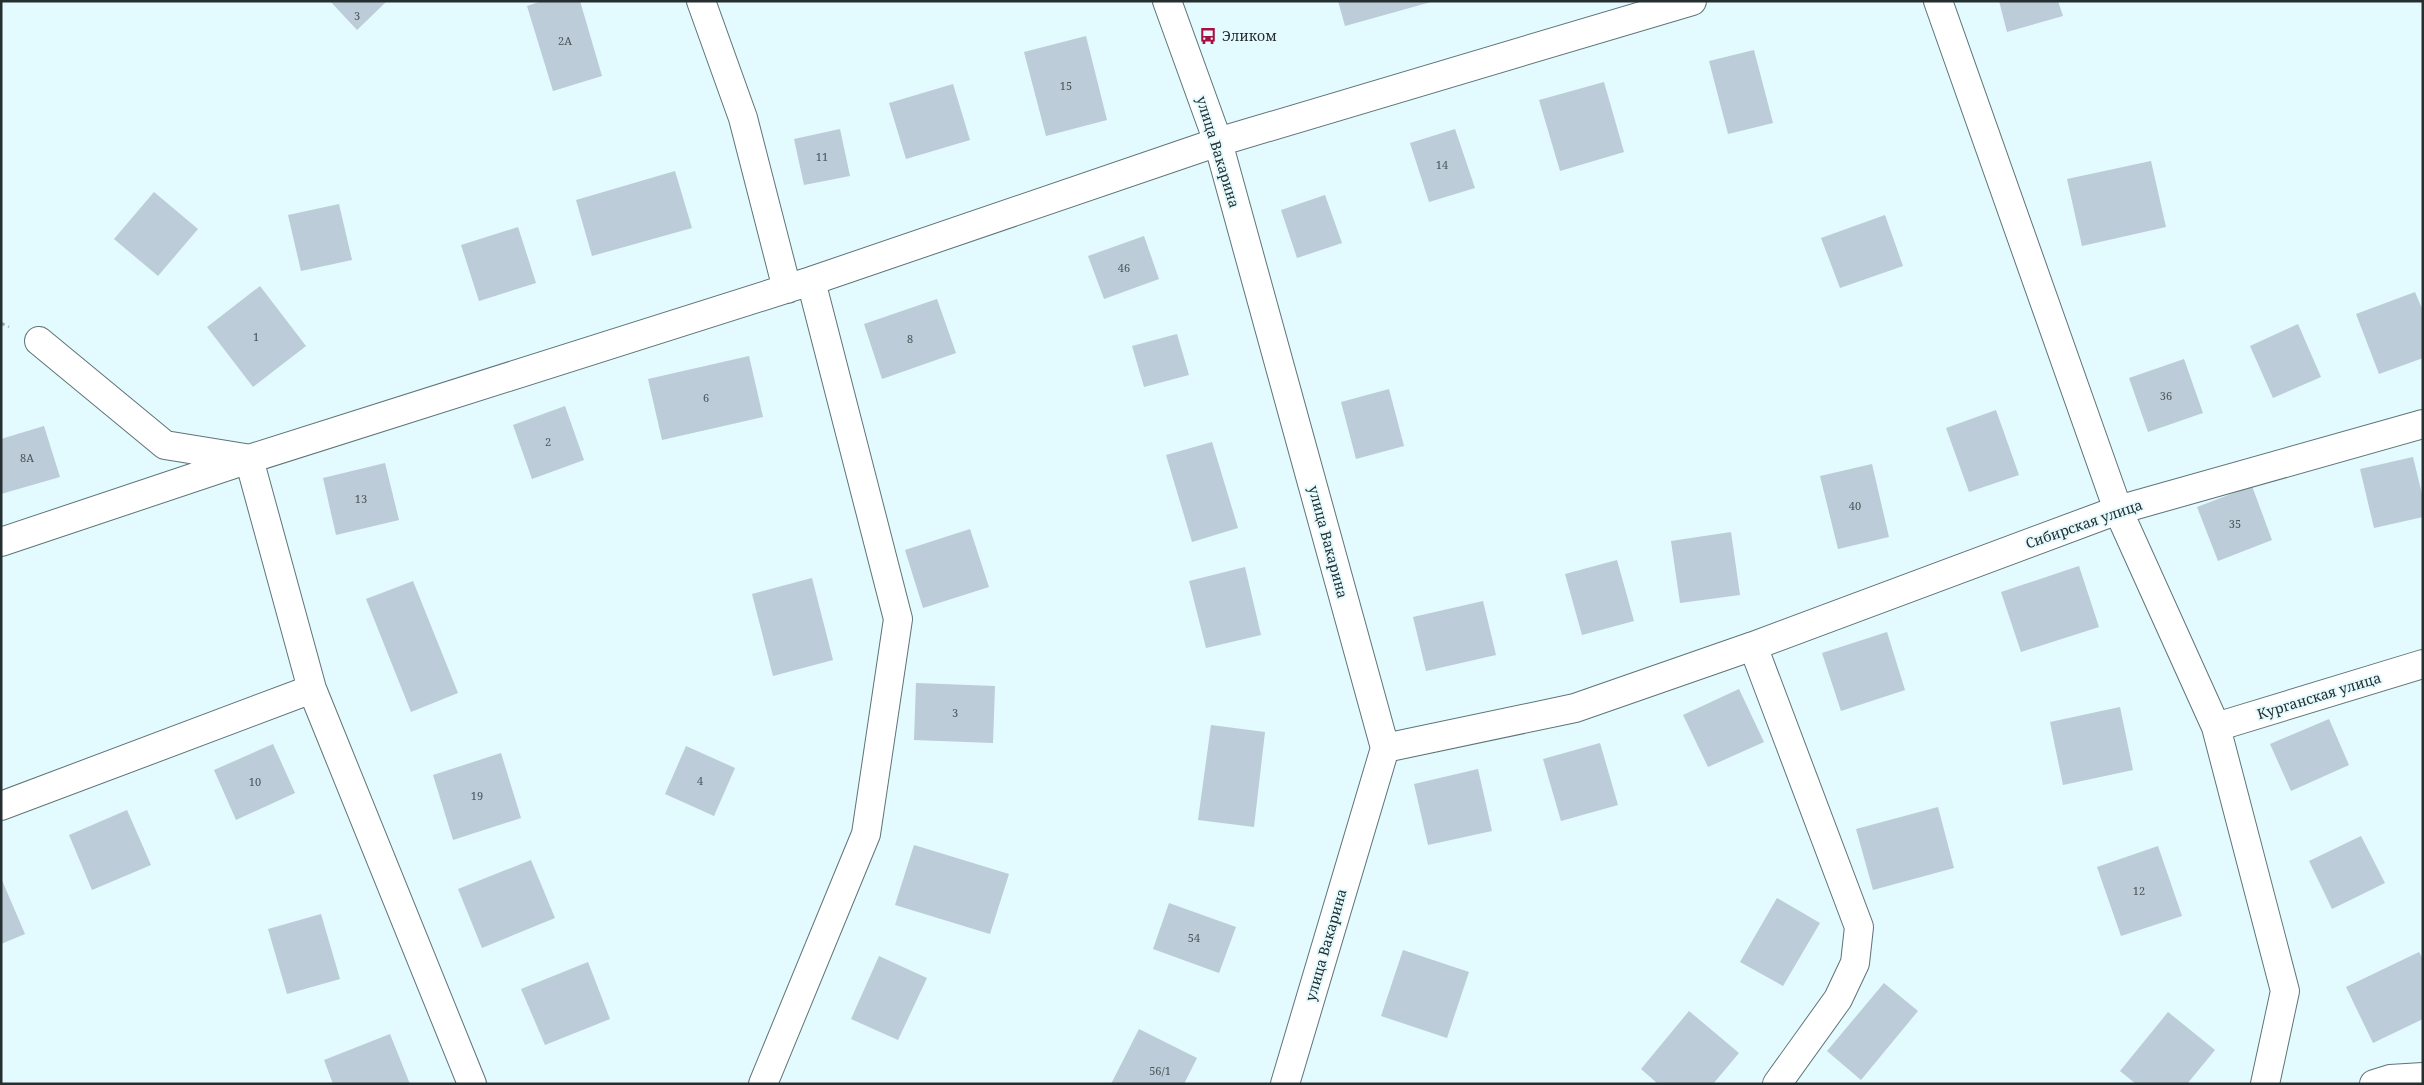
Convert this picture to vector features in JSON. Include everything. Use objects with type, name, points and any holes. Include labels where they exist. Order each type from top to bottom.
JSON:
[{"type":"street","points":[[701,1],[744,118],[799,285],[898,619],[866,834],[763,1084]]},
{"type":"street","name":"улица Вакарина","points":[[1167,1],[1218,142],[1385,748],[1285,1084]]},
{"type":"street","points":[[1,542],[249,458],[799,285],[1218,142],[1692,1]]},
{"type":"street","points":[[1938,1],[2118,510],[2216,727],[2285,991],[2265,1084]]},
{"type":"street","points":[[39,341],[165,446],[249,458]]},
{"type":"street","name":"Сибирская улица","points":[[1385,748],[1575,708],[1754,646],[2118,510],[2423,424]]},
{"type":"street","points":[[249,458],[312,689],[472,1084]]},
{"type":"street","points":[[1754,646],[1859,927],[1855,963],[1838,999],[1777,1084]]},
{"type":"street","name":"Курганская улица","points":[[2216,727],[2423,664]]},
{"type":"street","points":[[1,806],[312,689]]},
{"type":"street","points":[[2374,1084],[2390,1079],[2423,1077]]},
{"type":"building","points":[[330,1],[387,1],[357,30]]},
{"type":"building","points":[[542,1],[580,1],[602,76],[553,91],[527,6]]},
{"type":"building","points":[[1338,1],[1431,1],[1431,2],[1345,26]]},
{"type":"building","points":[[1999,1],[2058,1],[2063,16],[2007,32]]},
{"type":"building","points":[[1086,36],[1107,120],[1046,136],[1024,52]]},
{"type":"building","points":[[1754,50],[1773,123],[1728,134],[1709,61]]},
{"type":"building","points":[[1604,82],[1624,152],[1560,171],[1539,100]]},
{"type":"building","points":[[953,84],[970,140],[906,159],[889,103]]},
{"type":"building","points":[[840,129],[850,176],[804,185],[794,139]]},
{"type":"building","points":[[1455,129],[1475,188],[1429,202],[1410,143]]},
{"type":"building","points":[[2151,161],[2166,227],[2082,246],[2067,179]]},
{"type":"building","points":[[675,171],[692,228],[592,256],[576,200]]},
{"type":"building","points":[[154,192],[198,229],[158,276],[114,239]]},
{"type":"building","points":[[1325,195],[1342,243],[1297,258],[1281,210]]},
{"type":"building","points":[[339,204],[352,260],[301,271],[288,215]]},
{"type":"building","points":[[1885,215],[1903,266],[1840,288],[1821,238]]},
{"type":"building","points":[[518,227],[536,283],[479,301],[461,245]]},
{"type":"building","points":[[1144,236],[1159,279],[1104,299],[1088,256]]},
{"type":"building","points":[[260,286],[306,346],[253,387],[207,327]]},
{"type":"building","points":[[2415,292],[2423,311],[2423,358],[2379,374],[2356,314]]},
{"type":"building","points":[[937,299],[956,353],[882,379],[864,324]]},
{"type":"building","points":[[2298,324],[2321,377],[2273,398],[2250,346]]},
{"type":"building","points":[[1177,334],[1189,375],[1144,387],[1132,346]]},
{"type":"building","points":[[749,356],[763,417],[662,440],[648,379]]},
{"type":"building","points":[[2184,359],[2203,413],[2148,432],[2129,378]]},
{"type":"building","points":[[1389,389],[1404,446],[1356,459],[1341,402]]},
{"type":"building","points":[[565,406],[584,460],[532,479],[513,425]]},
{"type":"building","points":[[1996,410],[2019,475],[1969,492],[1946,428]]},
{"type":"building","points":[[44,426],[60,477],[1,494],[1,439]]},
{"type":"building","points":[[1212,442],[1238,528],[1192,542],[1166,455]]},
{"type":"building","points":[[2413,457],[2423,498],[2423,517],[2374,528],[2360,469]]},
{"type":"building","points":[[385,463],[399,520],[336,535],[323,478]]},
{"type":"building","points":[[1872,464],[1889,537],[1838,549],[1820,476]]},
{"type":"building","points":[[2252,486],[2272,540],[2218,561],[2197,507]]},
{"type":"building","points":[[970,529],[989,587],[923,608],[905,550]]},
{"type":"building","points":[[1731,532],[1740,595],[1680,603],[1671,541]]},
{"type":"building","points":[[1617,560],[1634,621],[1582,635],[1565,574]]},
{"type":"building","points":[[2079,566],[2099,627],[2021,652],[2001,592]]},
{"type":"building","points":[[1245,567],[1261,635],[1206,648],[1189,581]]},
{"type":"building","points":[[812,578],[833,660],[773,676],[752,594]]},
{"type":"building","points":[[413,581],[458,693],[411,712],[366,599]]},
{"type":"building","points":[[1483,601],[1496,655],[1426,671],[1413,617]]},
{"type":"building","points":[[1887,632],[1905,690],[1841,711],[1822,653]]},
{"type":"building","points":[[916,683],[995,686],[993,743],[914,740]]},
{"type":"building","points":[[1739,689],[1764,742],[1708,767],[1683,715]]},
{"type":"building","points":[[2120,707],[2133,770],[2063,785],[2050,722]]},
{"type":"building","points":[[2329,719],[2349,765],[2291,791],[2270,744]]},
{"type":"building","points":[[1211,725],[1265,732],[1254,827],[1198,820]]},
{"type":"building","points":[[1600,743],[1618,805],[1561,821],[1543,759]]},
{"type":"building","points":[[273,744],[295,793],[236,820],[214,770]]},
{"type":"building","points":[[686,746],[735,768],[714,816],[665,794]]},
{"type":"building","points":[[501,753],[521,818],[453,840],[433,775]]},
{"type":"building","points":[[1478,769],[1492,831],[1428,845],[1414,784]]},
{"type":"building","points":[[1938,807],[1954,868],[1873,890],[1856,829]]},
{"type":"building","points":[[127,810],[151,865],[92,890],[69,835]]},
{"type":"building","points":[[2361,836],[2385,883],[2332,909],[2309,861]]},
{"type":"building","points":[[914,845],[1009,874],[990,934],[895,905]]},
{"type":"building","points":[[2158,846],[2182,916],[2121,936],[2097,867]]},
{"type":"building","points":[[531,860],[555,918],[482,948],[458,889]]},
{"type":"building","points":[[1,878],[25,934],[1,944]]},
{"type":"building","points":[[1777,898],[1820,923],[1783,986],[1740,962]]},
{"type":"building","points":[[1169,903],[1236,927],[1219,973],[1153,949]]},
{"type":"building","points":[[321,914],[340,979],[287,994],[268,929]]},
{"type":"building","points":[[1403,950],[1469,972],[1447,1038],[1381,1016]]},
{"type":"building","points":[[2419,952],[2423,959],[2423,1019],[2373,1043],[2346,987]]},
{"type":"building","points":[[879,956],[927,978],[898,1040],[851,1019]]},
{"type":"building","points":[[588,962],[610,1019],[545,1045],[521,989]]},
{"type":"building","points":[[1884,983],[1918,1011],[1861,1080],[1827,1051]]},
{"type":"building","points":[[1689,1011],[1739,1053],[1713,1084],[1658,1084],[1641,1069]]},
{"type":"building","points":[[2168,1012],[2215,1050],[2187,1084],[2136,1084],[2120,1071]]},
{"type":"building","points":[[1139,1029],[1197,1058],[1184,1084],[1111,1084]]},
{"type":"building","points":[[390,1034],[410,1084],[333,1084],[324,1060]]},
{"type":"place","name":"Эликом","points":[[1208,36]]}]
